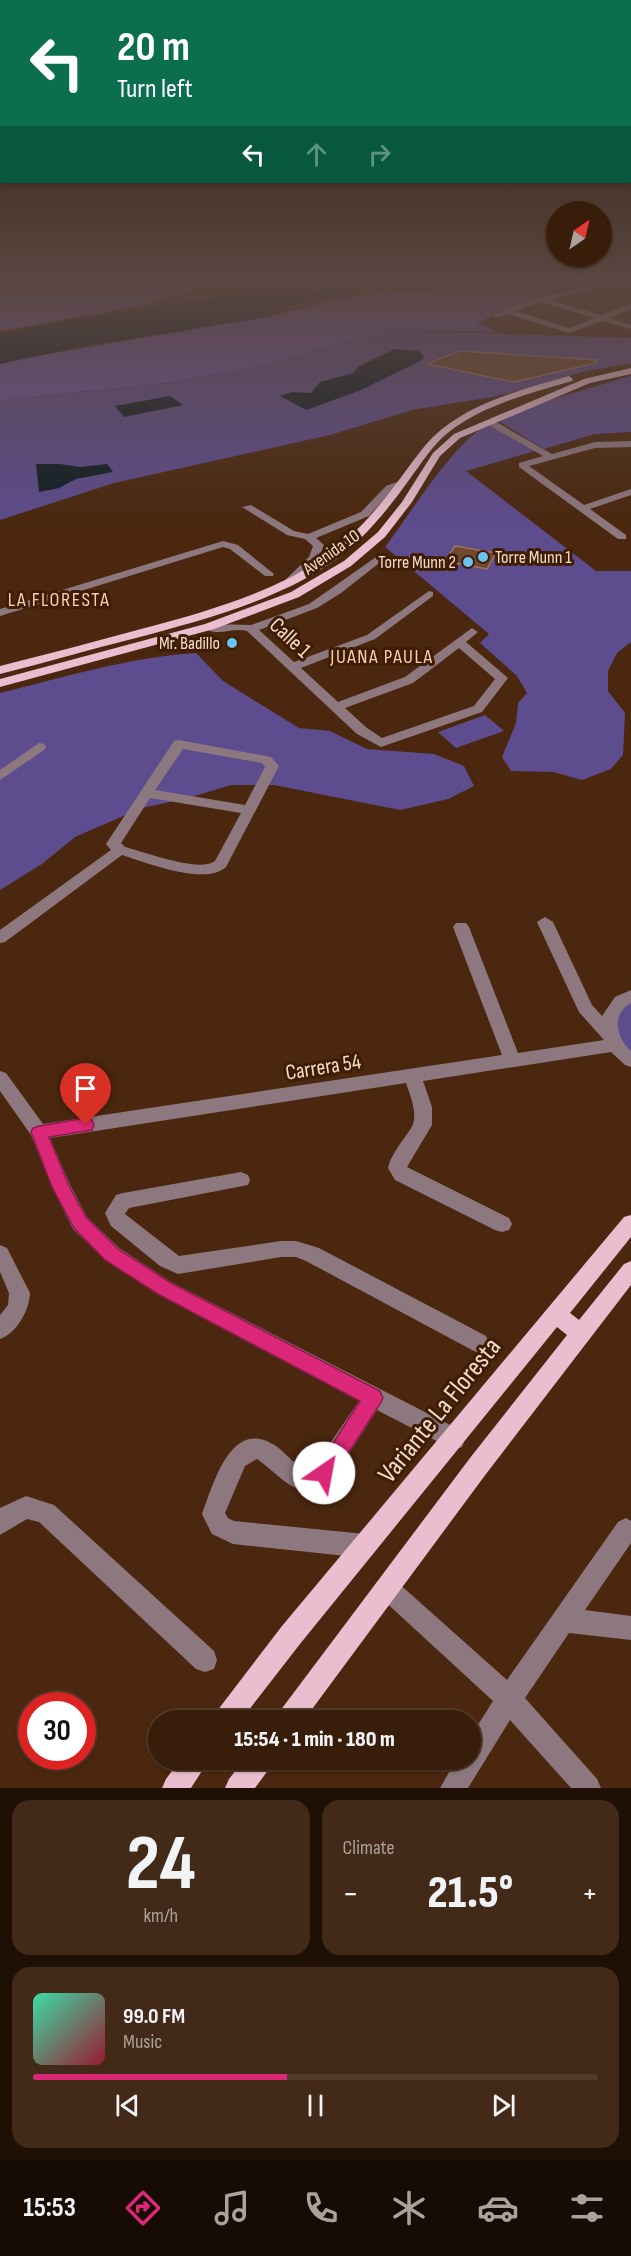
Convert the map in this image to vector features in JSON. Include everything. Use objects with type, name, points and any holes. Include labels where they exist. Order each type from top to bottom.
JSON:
[{"type":"main road","name":"Avenida 10","points":[[0,683],[209,627],[281,603],[351,561],[386,530],[446,444],[490,422],[587,381],[629,368]]},
{"type":"main road","name":"Avenida 10","points":[[0,669],[189,620],[238,604],[290,581],[347,547],[368,526],[419,459],[440,436],[462,421],[530,390],[589,372],[629,368]]},
{"type":"main road","name":"Variante La Floresta","points":[[234,1710],[291,1635],[631,1223]]},
{"type":"main road","points":[[297,1710],[478,1466],[631,1270]]},
{"type":"main road","points":[[556,1314],[581,1334]]},
{"type":"main road","points":[[175,1788],[188,1770]]},
{"type":"main road","points":[[238,1788],[252,1770]]},
{"type":"street","points":[[490,422],[551,457]]},
{"type":"street","points":[[622,537],[522,465],[595,445],[631,444]]},
{"type":"street","points":[[309,537],[365,514],[389,488],[402,483]]},
{"type":"street","points":[[581,509],[631,492]]},
{"type":"street","points":[[247,507],[291,532],[309,537],[319,545],[314,558],[290,581]]},
{"type":"street","points":[[0,613],[223,544],[234,547],[269,574]]},
{"type":"street","points":[[251,629],[313,606],[337,591],[379,558]]},
{"type":"street","points":[[292,667],[371,638],[429,594]]},
{"type":"street","name":"Calle 1","points":[[209,627],[218,630],[241,625],[251,629],[362,731],[381,743],[478,709],[502,678],[459,642]]},
{"type":"street","points":[[336,707],[409,680],[472,632]]},
{"type":"street","points":[[184,744],[266,760],[270,763],[272,766],[249,810],[221,864],[215,869],[205,870],[114,847],[114,842],[176,747],[184,744]]},
{"type":"street","points":[[0,776],[39,747]]},
{"type":"street","points":[[145,793],[249,810]]},
{"type":"street","points":[[0,938],[120,850]]},
{"type":"street","points":[[545,922],[585,1008],[631,1060]]},
{"type":"street","points":[[461,927],[512,1060]]},
{"type":"street","points":[[611,1038],[608,1018],[614,1007],[631,996]]},
{"type":"street","name":"Carrera 54","points":[[39,1132],[512,1060],[611,1038]]},
{"type":"street","points":[[412,1076],[424,1119],[422,1127],[398,1161],[397,1168],[402,1175],[502,1224]]},
{"type":"street","points":[[0,1078],[39,1132],[61,1187],[80,1223],[112,1254],[164,1288],[454,1439]]},
{"type":"street","points":[[241,1180],[123,1201],[115,1213],[118,1220],[167,1260],[178,1265],[281,1249],[296,1249],[312,1254],[479,1342]]},
{"type":"street","points":[[164,1288],[178,1265]]},
{"type":"street","points":[[0,1330],[18,1309],[21,1300],[20,1291],[3,1269]]},
{"type":"street","points":[[365,1546],[233,1532],[220,1526],[213,1514],[237,1458],[243,1452],[251,1448],[263,1451],[300,1479],[313,1480],[324,1473],[373,1398]]},
{"type":"street","points":[[0,1524],[9,1515],[26,1507],[46,1513],[205,1660]]},
{"type":"street","points":[[481,1743],[626,1530]]},
{"type":"street","points":[[388,1589],[509,1700],[588,1788]]},
{"type":"street","points":[[563,1620],[631,1628]]},
{"type":"street","points":[[453,1788],[464,1770]]},
{"type":"shaded area","points":[[273,362],[631,362],[583,372],[498,396],[412,410],[330,435],[114,483],[0,520],[0,400],[166,383]]},
{"type":"shaded area","points":[[273,362],[166,383],[0,400],[0,364]]},
{"type":"shaded area","points":[[631,376],[631,432],[595,434],[544,449],[497,420],[536,404]]},
{"type":"shaded area","points":[[490,425],[535,451],[466,471],[596,571],[631,571],[631,642],[617,653],[608,671],[608,691],[625,713],[623,755],[611,769],[582,780],[553,772],[511,771],[502,757],[516,723],[518,703],[527,693],[517,676],[480,643],[489,634],[385,547],[450,459],[478,431]]},
{"type":"shaded area","points":[[196,653],[223,681],[299,728],[330,731],[367,749],[434,754],[464,766],[474,786],[448,799],[400,810],[274,785],[231,785],[188,798],[142,808],[75,837],[42,864],[0,890],[0,693],[122,663]]},
{"type":"shaded area","points":[[485,715],[504,731],[456,748],[438,732]]},
{"type":"shaded area","points":[[631,1001],[631,1055],[614,1032],[620,1009]]},
{"type":"water","points":[[367,362],[417,362],[361,390],[306,410],[280,396],[292,392],[311,393],[320,382],[353,373],[359,366]]},
{"type":"water","points":[[170,396],[183,405],[124,417],[115,406]]},
{"type":"water","points":[[36,464],[80,467],[107,464],[113,472],[76,479],[59,488],[39,492]]},
{"type":"building","points":[[431,362],[596,362],[514,382],[427,364]]},
{"type":"building","points":[[455,546],[496,553],[487,569],[445,561]]},
{"type":"place","name":"Torre Munn 1","points":[[483,557]]},
{"type":"place","name":"Torre Munn 2","points":[[468,562]]},
{"type":"place","name":"Mr. Badillo","points":[[232,643]]},
{"type":"district","name":"LA FLORESTA","points":[[59,599]]},
{"type":"district","name":"JUANA PAULA","points":[[382,656]]},
{"type":"route","points":[[86,1125],[39,1132],[61,1187],[80,1223],[112,1254],[164,1288],[373,1398],[324,1473]]}]
